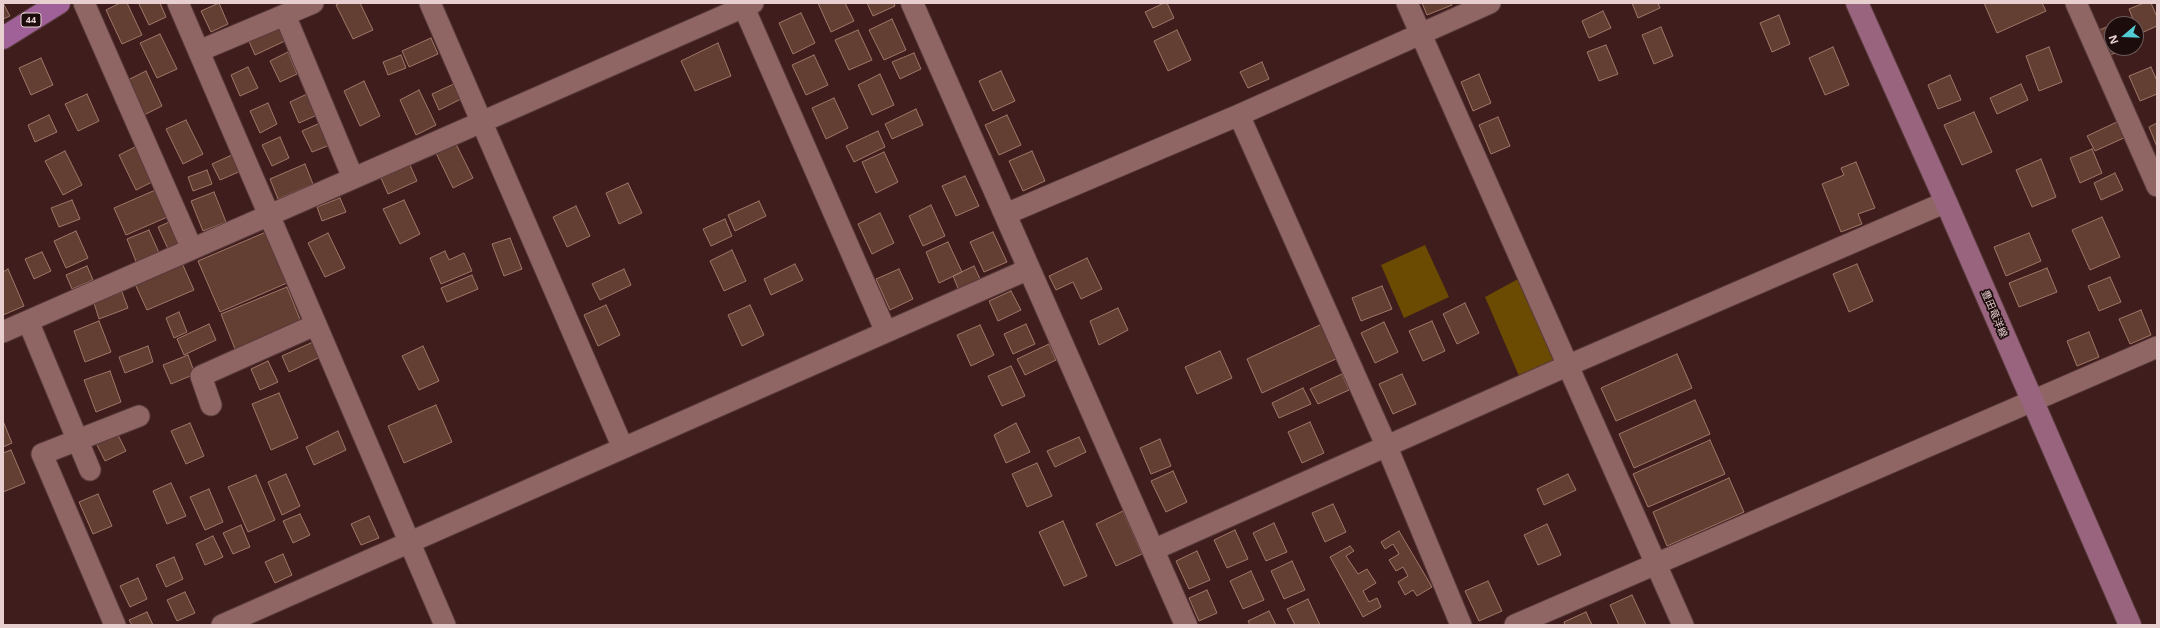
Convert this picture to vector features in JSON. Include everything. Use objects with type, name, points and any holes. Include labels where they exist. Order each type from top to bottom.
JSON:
[{"type":"main road","name":"44","points":[[3,38],[59,3]]},
{"type":"main road","name":"豊田竜洋線","points":[[1857,3],[1946,202],[2130,625]]},
{"type":"street","points":[[84,3],[192,249]]},
{"type":"street","points":[[178,3],[408,543],[445,625]]},
{"type":"street","points":[[199,51],[313,3]]},
{"type":"street","points":[[430,3],[622,448]]},
{"type":"street","points":[[912,3],[1186,625]]},
{"type":"street","points":[[1407,3],[1569,365],[1683,625]]},
{"type":"street","points":[[1006,214],[1239,115],[1490,3]]},
{"type":"street","points":[[2076,3],[2157,186]]},
{"type":"street","points":[[3,332],[482,122],[746,4],[886,332]]},
{"type":"street","points":[[285,15],[354,178]]},
{"type":"street","points":[[1239,115],[1387,447],[1462,625]]},
{"type":"street","points":[[1153,550],[1569,365],[1946,202]]},
{"type":"street","points":[[222,625],[1029,269]]},
{"type":"street","points":[[28,321],[90,470]]},
{"type":"street","points":[[211,406],[201,376],[316,325]]},
{"type":"street","points":[[1515,625],[2157,347]]},
{"type":"street","points":[[115,625],[42,454],[139,416]]},
{"type":"shaded area","points":[[1425,245],[1449,297],[1404,318],[1381,265]]},
{"type":"shaded area","points":[[1520,278],[1554,362],[1519,376],[1485,297]]},
{"type":"building","points":[[3,3],[10,16],[3,19]]},
{"type":"building","points":[[120,3],[127,3],[142,35],[122,44],[106,10]]},
{"type":"building","points":[[160,3],[166,17],[149,25],[139,4]]},
{"type":"building","points":[[219,3],[228,24],[211,32],[201,11]]},
{"type":"building","points":[[340,3],[360,3],[373,30],[353,39],[336,5]]},
{"type":"building","points":[[818,3],[845,3],[854,21],[831,32]]},
{"type":"building","points":[[867,3],[894,3],[895,6],[873,16]]},
{"type":"building","points":[[1167,3],[1174,18],[1153,28],[1145,12]]},
{"type":"building","points":[[1422,3],[1451,3],[1452,5],[1427,15]]},
{"type":"building","points":[[1632,3],[1658,3],[1660,8],[1638,18]]},
{"type":"building","points":[[1984,3],[2042,3],[2046,11],[1997,33]]},
{"type":"building","points":[[2144,3],[2151,3],[2157,17],[2157,26],[2144,32],[2144,16],[2132,16],[2129,9]]},
{"type":"building","points":[[1603,11],[1611,28],[1589,38],[1582,21]]},
{"type":"building","points":[[801,13],[815,43],[793,54],[779,23]]},
{"type":"building","points":[[1779,15],[1790,44],[1772,52],[1760,23]]},
{"type":"building","points":[[892,19],[906,50],[884,60],[869,30]]},
{"type":"building","points":[[279,24],[287,40],[255,55],[248,39]]},
{"type":"building","points":[[1661,27],[1673,56],[1654,64],[1642,35]]},
{"type":"building","points":[[2104,28],[2104,41],[2099,30]]},
{"type":"building","points":[[858,30],[872,60],[849,70],[835,40]]},
{"type":"building","points":[[1177,30],[1191,60],[1168,71],[1154,41]]},
{"type":"building","points":[[160,34],[177,69],[157,78],[140,43]]},
{"type":"building","points":[[431,38],[438,54],[409,67],[402,51]]},
{"type":"building","points":[[718,43],[731,76],[695,91],[681,61]]},
{"type":"building","points":[[1606,45],[1618,74],[1599,81],[1587,52]]},
{"type":"building","points":[[1833,47],[1849,85],[1825,95],[1809,58]]},
{"type":"building","points":[[2049,47],[2062,82],[2039,91],[2026,56]]},
{"type":"building","points":[[288,52],[297,74],[280,82],[270,61]]},
{"type":"building","points":[[914,53],[921,69],[900,79],[892,62]]},
{"type":"building","points":[[401,55],[406,68],[388,75],[383,62]]},
{"type":"building","points":[[814,55],[828,85],[806,95],[792,65]]},
{"type":"building","points":[[41,58],[53,85],[31,95],[19,68]]},
{"type":"building","points":[[1262,62],[1269,79],[1248,88],[1240,72]]},
{"type":"building","points":[[248,67],[258,88],[240,96],[231,75]]},
{"type":"building","points":[[2151,67],[2157,81],[2157,94],[2140,101],[2129,76]]},
{"type":"building","points":[[146,71],[162,106],[142,116],[126,81]]},
{"type":"building","points":[[1001,71],[1015,101],[993,111],[979,81]]},
{"type":"building","points":[[880,74],[894,105],[872,115],[858,85]]},
{"type":"building","points":[[1479,74],[1491,103],[1473,111],[1461,82]]},
{"type":"building","points":[[1950,75],[1961,100],[1938,109],[1928,85]]},
{"type":"building","points":[[364,81],[380,116],[360,126],[344,91]]},
{"type":"building","points":[[456,83],[463,98],[439,110],[432,94]]},
{"type":"building","points":[[2021,84],[2028,100],[1997,114],[1990,98]]},
{"type":"building","points":[[419,90],[436,125],[416,135],[400,100]]},
{"type":"building","points":[[87,94],[99,121],[78,131],[65,104]]},
{"type":"building","points":[[307,94],[317,115],[299,123],[290,102]]},
{"type":"building","points":[[834,98],[848,128],[826,139],[812,108]]},
{"type":"building","points":[[268,103],[277,124],[260,133],[250,111]]},
{"type":"building","points":[[916,109],[923,125],[892,139],[885,124]]},
{"type":"building","points":[[1974,112],[1992,152],[1962,165],[1944,125]]},
{"type":"building","points":[[49,115],[57,132],[35,142],[28,125]]},
{"type":"building","points":[[1007,115],[1021,145],[999,155],[985,125]]},
{"type":"building","points":[[1498,117],[1510,146],[1491,154],[1479,125]]},
{"type":"building","points":[[186,120],[203,154],[183,164],[166,129]]},
{"type":"building","points":[[2119,121],[2126,137],[2095,151],[2087,136]]},
{"type":"building","points":[[320,123],[330,145],[312,152],[302,131]]},
{"type":"building","points":[[2157,123],[2157,147],[2149,127]]},
{"type":"building","points":[[878,131],[885,147],[854,162],[846,146]]},
{"type":"building","points":[[280,137],[289,158],[272,166],[262,145]]},
{"type":"building","points":[[456,144],[473,178],[453,188],[436,153]]},
{"type":"building","points":[[139,145],[156,180],[136,190],[119,155]]},
{"type":"building","points":[[2092,149],[2102,173],[2080,183],[2070,158]]},
{"type":"building","points":[[65,151],[82,185],[63,195],[45,161]]},
{"type":"building","points":[[1032,151],[1045,181],[1023,191],[1009,161]]},
{"type":"building","points":[[884,152],[898,182],[876,193],[862,162]]},
{"type":"building","points":[[234,154],[241,171],[220,180],[212,164]]},
{"type":"building","points":[[2041,159],[2056,197],[2032,207],[2016,170]]},
{"type":"building","points":[[1856,162],[1875,208],[1858,214],[1862,224],[1841,232],[1822,184],[1844,175],[1841,168]]},
{"type":"building","points":[[305,164],[313,184],[278,199],[270,179]]},
{"type":"building","points":[[410,165],[417,181],[388,194],[381,178]]},
{"type":"building","points":[[207,170],[212,184],[193,191],[188,177]]},
{"type":"building","points":[[2115,173],[2123,190],[2101,200],[2094,183]]},
{"type":"building","points":[[965,176],[979,206],[956,216],[942,186]]},
{"type":"building","points":[[628,183],[642,213],[619,224],[606,193]]},
{"type":"building","points":[[160,188],[172,215],[126,235],[114,208]]},
{"type":"building","points":[[214,192],[226,222],[203,231],[191,201]]},
{"type":"building","points":[[340,198],[346,212],[322,221],[317,207]]},
{"type":"building","points":[[72,200],[80,219],[59,227],[51,208]]},
{"type":"building","points":[[404,200],[420,234],[400,244],[383,209]]},
{"type":"building","points":[[759,201],[766,216],[735,231],[728,215]]},
{"type":"building","points":[[931,205],[945,236],[923,246],[909,216]]},
{"type":"building","points":[[576,206],[590,236],[567,247],[553,217]]},
{"type":"building","points":[[880,213],[894,243],[872,254],[858,224]]},
{"type":"building","points":[[2102,217],[2120,257],[2090,270],[2072,230]]},
{"type":"building","points":[[178,218],[188,242],[169,251],[158,227]]},
{"type":"building","points":[[725,219],[732,236],[711,246],[703,229]]},
{"type":"building","points":[[149,230],[160,255],[137,264],[127,239]]},
{"type":"building","points":[[76,231],[88,258],[66,268],[54,241]]},
{"type":"building","points":[[266,232],[287,283],[220,312],[198,261]]},
{"type":"building","points":[[993,232],[1007,262],[984,272],[970,242]]},
{"type":"building","points":[[328,233],[345,268],[325,277],[308,243]]},
{"type":"building","points":[[2029,233],[2041,261],[2006,276],[1994,247]]},
{"type":"building","points":[[510,238],[522,269],[504,276],[492,244]]},
{"type":"building","points":[[948,242],[962,272],[939,283],[926,252]]},
{"type":"building","points":[[732,250],[746,281],[724,291],[710,261]]},
{"type":"building","points":[[445,251],[449,260],[464,253],[472,271],[441,284],[430,258]]},
{"type":"building","points":[[42,252],[51,271],[34,279],[25,259]]},
{"type":"building","points":[[1087,258],[1102,289],[1081,299],[1073,282],[1056,290],[1049,276]]},
{"type":"building","points":[[182,263],[194,290],[147,310],[135,284]]},
{"type":"building","points":[[795,264],[803,280],[771,295],[764,279]]},
{"type":"building","points":[[1857,264],[1873,301],[1849,312],[1833,274]]},
{"type":"building","points":[[87,266],[93,280],[72,289],[66,275]]},
{"type":"building","points":[[974,266],[982,283],[960,293],[953,276]]},
{"type":"building","points":[[2047,268],[2057,292],[2019,307],[2009,283]]},
{"type":"building","points":[[8,269],[24,306],[3,315],[3,272]]},
{"type":"building","points":[[624,269],[631,285],[600,300],[592,284]]},
{"type":"building","points":[[899,269],[913,299],[890,310],[876,279]]},
{"type":"building","points":[[472,275],[478,289],[447,302],[441,288]]},
{"type":"building","points":[[2110,277],[2121,302],[2099,311],[2088,286]]},
{"type":"building","points":[[1382,286],[1392,309],[1361,321],[1352,298]]},
{"type":"building","points":[[287,287],[301,322],[235,349],[221,314]]},
{"type":"building","points":[[1011,291],[1021,310],[998,321],[989,301]]},
{"type":"building","points":[[122,292],[128,308],[99,319],[94,303]]},
{"type":"building","points":[[1465,303],[1479,333],[1457,344],[1443,314]]},
{"type":"building","points":[[606,305],[620,335],[598,346],[584,315]]},
{"type":"building","points":[[750,305],[764,335],[742,346],[728,315]]},
{"type":"building","points":[[1118,308],[1128,330],[1099,345],[1090,321]]},
{"type":"building","points":[[2141,310],[2151,335],[2130,344],[2119,319]]},
{"type":"building","points":[[179,312],[187,332],[174,338],[166,318]]},
{"type":"building","points":[[99,321],[111,352],[85,362],[74,331]]},
{"type":"building","points":[[1432,321],[1445,351],[1423,361],[1409,331]]},
{"type":"building","points":[[1384,322],[1398,352],[1375,363],[1361,333]]},
{"type":"building","points":[[209,324],[216,340],[184,355],[177,339]]},
{"type":"building","points":[[1026,324],[1035,344],[1013,354],[1004,334]]},
{"type":"building","points":[[1322,324],[1338,358],[1262,393],[1247,359]]},
{"type":"building","points":[[980,325],[994,355],[971,366],[957,335]]},
{"type":"building","points":[[2089,332],[2099,357],[2077,366],[2067,341]]},
{"type":"building","points":[[313,342],[320,357],[289,372],[282,356]]},
{"type":"building","points":[[1049,344],[1056,360],[1025,375],[1017,359]]},
{"type":"building","points":[[148,346],[153,362],[125,373],[119,357]]},
{"type":"building","points":[[423,346],[439,381],[419,390],[402,356]]},
{"type":"building","points":[[1220,351],[1232,378],[1197,394],[1185,367]]},
{"type":"building","points":[[1677,354],[1692,388],[1616,421],[1601,388]]},
{"type":"building","points":[[188,355],[195,374],[171,384],[163,365]]},
{"type":"building","points":[[268,361],[278,382],[260,390],[251,369]]},
{"type":"building","points":[[1011,366],[1025,396],[1002,406],[988,376]]},
{"type":"building","points":[[110,371],[121,402],[96,412],[84,380]]},
{"type":"building","points":[[1342,374],[1349,390],[1318,404],[1310,389]]},
{"type":"building","points":[[1402,374],[1416,404],[1393,414],[1379,384]]},
{"type":"building","points":[[1303,388],[1311,404],[1279,418],[1272,403]]},
{"type":"building","points":[[279,393],[298,438],[271,450],[252,404]]},
{"type":"building","points":[[1695,400],[1710,434],[1634,468],[1619,434]]},
{"type":"building","points":[[436,405],[452,442],[404,463],[388,426]]},
{"type":"building","points":[[3,421],[12,443],[3,447]]},
{"type":"building","points":[[1310,422],[1324,453],[1302,463],[1288,432]]},
{"type":"building","points":[[190,423],[204,456],[186,464],[171,431]]},
{"type":"building","points":[[1016,423],[1030,452],[1006,463],[994,435]]},
{"type":"building","points":[[338,431],[346,450],[314,465],[306,447]]},
{"type":"building","points":[[117,433],[126,451],[105,461],[96,443]]},
{"type":"building","points":[[1079,437],[1086,452],[1055,467],[1047,451]]},
{"type":"building","points":[[1160,439],[1171,466],[1151,474],[1140,448]]},
{"type":"building","points":[[1710,440],[1725,474],[1648,507],[1633,474]]},
{"type":"building","points":[[11,450],[25,483],[3,492],[3,453]]},
{"type":"building","points":[[1037,463],[1052,496],[1027,507],[1012,474]]},
{"type":"building","points":[[1173,471],[1187,502],[1166,512],[1151,481]]},
{"type":"building","points":[[286,474],[300,506],[282,515],[268,482]]},
{"type":"building","points":[[1568,474],[1576,490],[1544,505],[1537,489]]},
{"type":"building","points":[[256,475],[275,520],[248,532],[228,487]]},
{"type":"building","points":[[1729,478],[1744,512],[1667,546],[1653,512]]},
{"type":"building","points":[[171,483],[186,516],[167,524],[153,491]]},
{"type":"building","points":[[209,489],[223,522],[205,530],[190,497]]},
{"type":"building","points":[[98,494],[112,526],[93,534],[79,502]]},
{"type":"building","points":[[1333,504],[1346,532],[1325,542],[1312,513]]},
{"type":"building","points":[[1123,511],[1142,554],[1116,566],[1096,524]]},
{"type":"building","points":[[300,514],[310,535],[293,543],[283,521]]},
{"type":"building","points":[[369,516],[379,538],[361,545],[351,524]]},
{"type":"building","points":[[1063,521],[1087,576],[1064,586],[1039,532]]},
{"type":"building","points":[[1274,523],[1287,552],[1266,561],[1253,533]]},
{"type":"building","points":[[1547,524],[1561,555],[1538,565],[1524,535]]},
{"type":"building","points":[[241,525],[250,547],[233,554],[223,533]]},
{"type":"building","points":[[1235,530],[1248,559],[1227,568],[1214,540]]},
{"type":"building","points":[[1399,531],[1432,587],[1417,596],[1413,590],[1405,595],[1398,582],[1408,576],[1403,567],[1396,571],[1389,560],[1399,554],[1393,544],[1385,549],[1381,542]]},
{"type":"building","points":[[213,536],[223,557],[205,565],[196,544]]},
{"type":"building","points":[[1350,546],[1354,551],[1346,556],[1358,574],[1367,569],[1376,583],[1363,591],[1369,602],[1377,598],[1381,607],[1363,617],[1330,557]]},
{"type":"building","points":[[1197,551],[1210,580],[1189,589],[1176,561]]},
{"type":"building","points":[[283,554],[292,575],[275,583],[265,562]]},
{"type":"building","points":[[174,557],[183,579],[166,587],[156,565]]},
{"type":"building","points":[[1292,561],[1305,590],[1284,599],[1271,571]]},
{"type":"building","points":[[1251,571],[1264,600],[1243,609],[1230,581]]},
{"type":"building","points":[[138,578],[147,599],[130,607],[120,586]]},
{"type":"building","points":[[1488,581],[1502,611],[1479,621],[1465,591]]},
{"type":"building","points":[[1207,590],[1217,613],[1199,621],[1189,598]]},
{"type":"building","points":[[185,592],[195,613],[177,621],[167,600]]},
{"type":"building","points":[[1632,595],[1646,625],[1619,625],[1610,605]]},
{"type":"building","points":[[1308,599],[1320,625],[1295,625],[1287,609]]},
{"type":"building","points":[[1269,611],[1276,625],[1250,625],[1248,621]]},
{"type":"building","points":[[147,612],[153,625],[132,625],[129,620]]},
{"type":"building","points":[[1586,612],[1592,625],[1565,625],[1564,622]]}]
